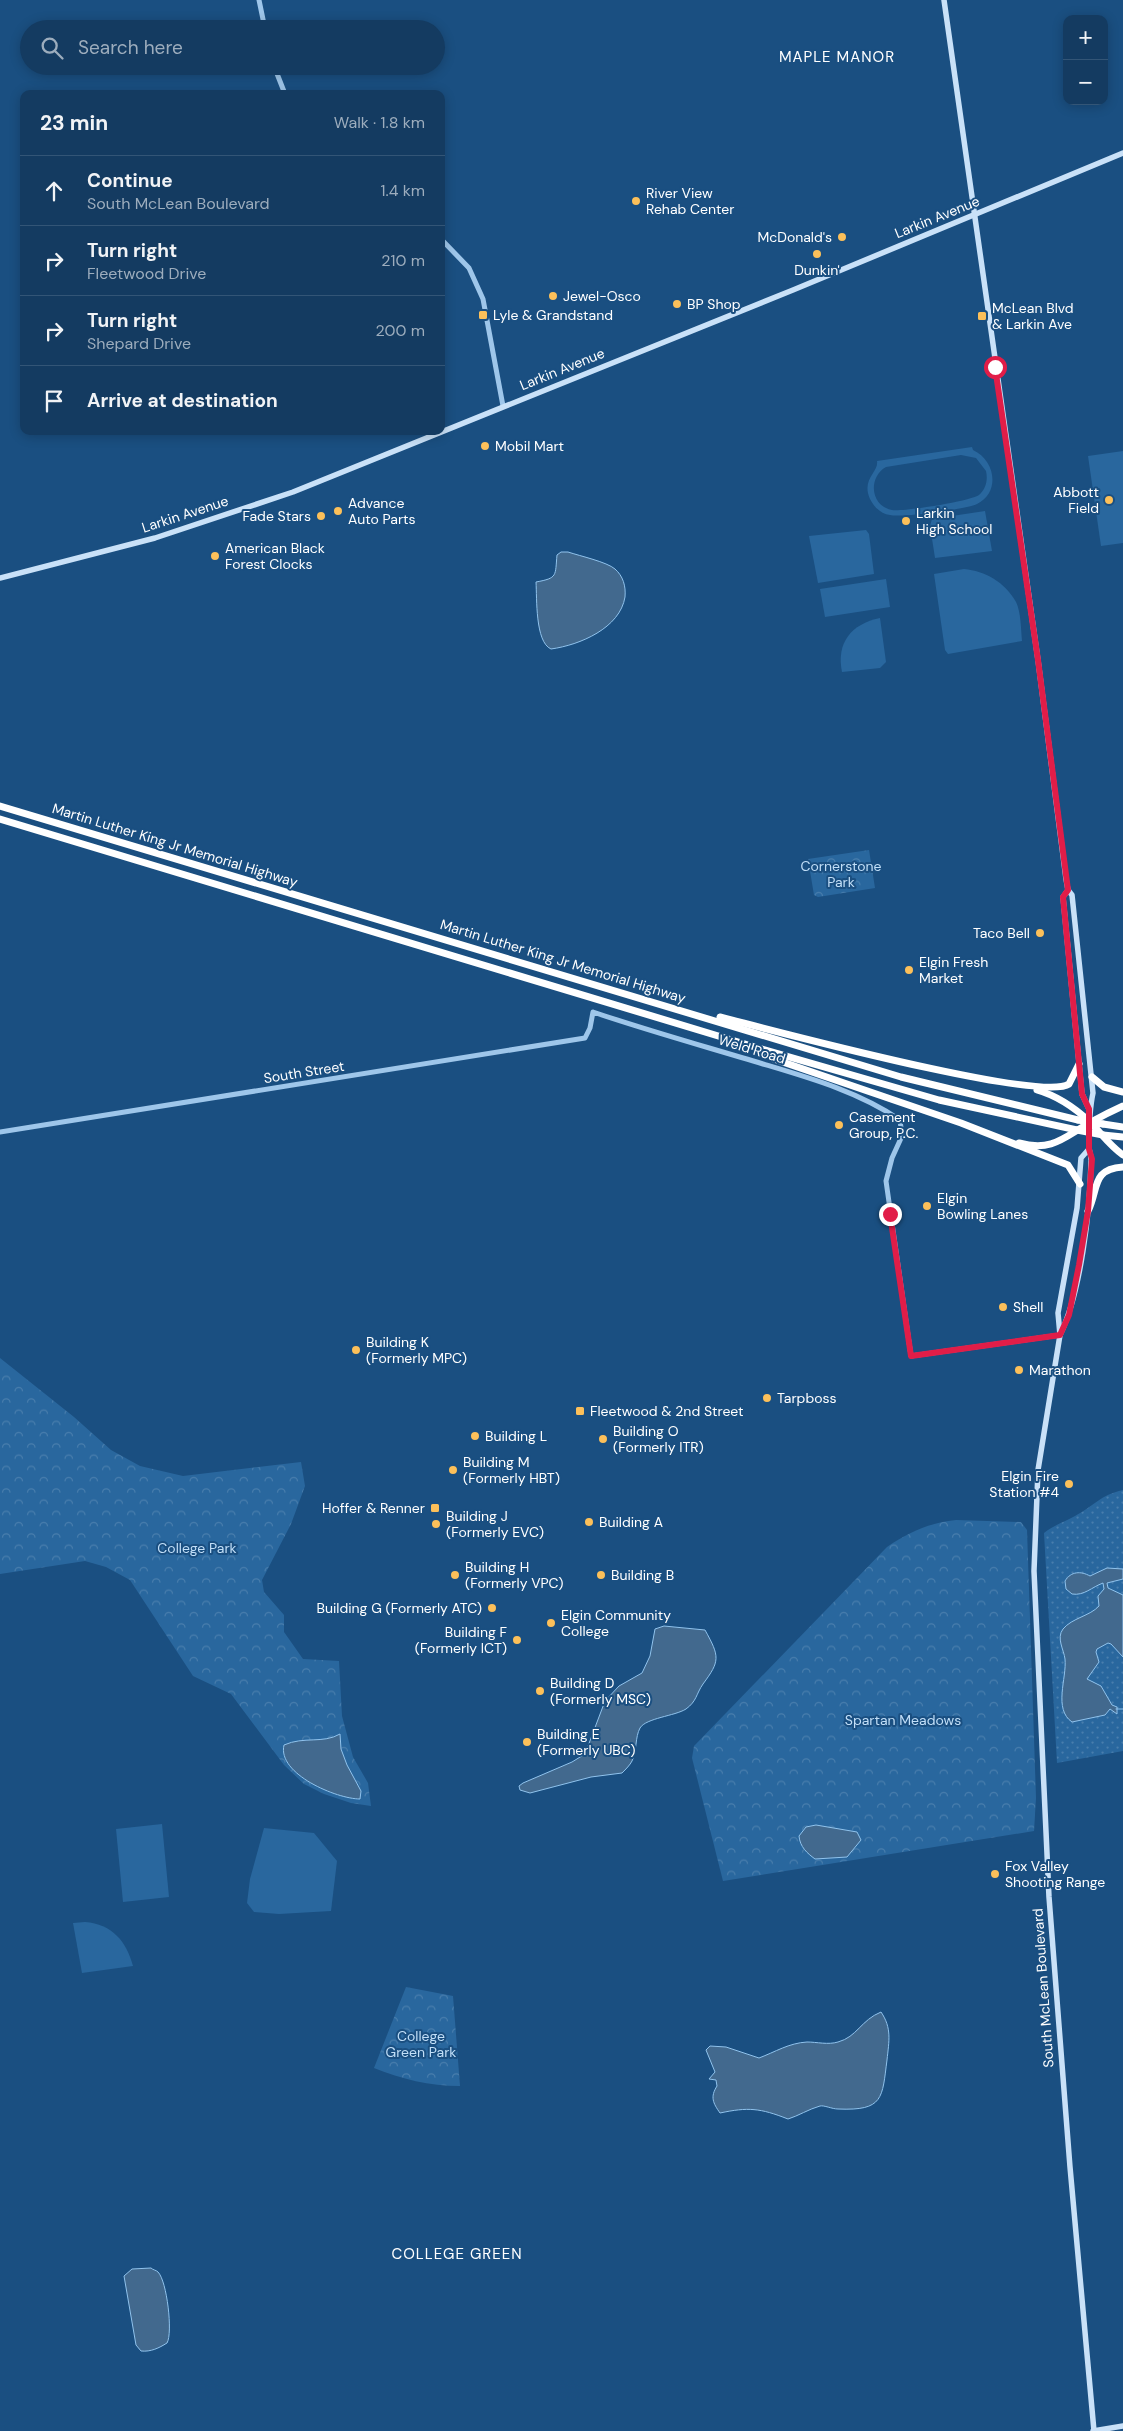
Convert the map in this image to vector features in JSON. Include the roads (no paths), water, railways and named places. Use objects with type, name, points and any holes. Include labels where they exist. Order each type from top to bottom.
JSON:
[{"type":"highway","name":"Martin Luther King Jr Memorial Highway","points":[[0,806],[900,1077],[1078,1120],[1123,1128]]},
{"type":"highway","name":"Martin Luther King Jr Memorial Highway","points":[[0,819],[758,1048],[939,1100],[1077,1130],[1123,1137]]},
{"type":"highway","points":[[674,1008],[700,1012],[878,1057],[1014,1084],[1054,1089],[1064,1087],[1069,1084],[1079,1064]]},
{"type":"highway","points":[[758,1048],[774,1059],[992,1135],[1068,1165],[1080,1184]]},
{"type":"highway","points":[[1092,1078],[1104,1087],[1123,1092]]},
{"type":"highway","points":[[1014,1084],[1058,1098],[1090,1122],[1110,1146],[1123,1155]]},
{"type":"highway","points":[[992,1135],[1025,1144],[1043,1146],[1061,1141],[1090,1122],[1123,1106]]},
{"type":"highway","points":[[1088,1211],[1094,1200],[1096,1181],[1101,1174],[1107,1170],[1123,1166]]},
{"type":"main road","name":"South McLean Boulevard","points":[[944,0],[1038,660],[1068,890],[1072,895],[1092,1078],[1093,1094],[1089,1109],[1089,1149],[1092,1159],[1088,1211],[1069,1315],[1060,1335]]},
{"type":"main road","name":"Larkin Avenue","points":[[445,430],[1123,153]]},
{"type":"main road","name":"Larkin Avenue","points":[[0,578],[155,538],[293,492],[432,435]]},
{"type":"main road","name":"South McLean Boulevard","points":[[1068,890],[1063,897],[1079,1064],[1082,1094],[1089,1109]]},
{"type":"main road","name":"South McLean Boulevard","points":[[1089,1149],[1082,1158],[1080,1184],[1058,1313],[1060,1335],[1038,1470],[1034,1570],[1048,1897],[1094,2431]]},
{"type":"main road","points":[[1094,2431],[1123,2426]]},
{"type":"street","points":[[259,0],[263,20]]},
{"type":"street","points":[[278,75],[283,90]]},
{"type":"street","points":[[445,243],[469,268],[483,299],[491,331],[503,406]]},
{"type":"street","name":"Weld Road","points":[[593,1012],[789,1072],[843,1091],[882,1108],[900,1120],[902,1136],[892,1158],[886,1181],[911,1356],[1060,1335]]},
{"type":"street","name":"South Street","points":[[0,1132],[585,1038],[590,1028],[593,1012]]},
{"type":"waterway","points":[[1116,1709],[1123,1709]]},
{"type":"place","name":"River View Rehab Center","points":[[636,201]]},
{"type":"place","name":"McDonald's","points":[[842,237]]},
{"type":"place","name":"Dunkin'","points":[[817,254]]},
{"type":"place","name":"Jewel-Osco","points":[[553,296]]},
{"type":"place","name":"BP Shop","points":[[677,304]]},
{"type":"place","name":"Lyle & Grandstand","points":[[483,315]]},
{"type":"place","name":"McLean Blvd & Larkin Ave","points":[[982,316]]},
{"type":"place","name":"Mobil Mart","points":[[485,446]]},
{"type":"place","name":"Abbott Field","points":[[1109,500]]},
{"type":"place","name":"Advance Auto Parts","points":[[338,511]]},
{"type":"place","name":"Fade Stars","points":[[321,516]]},
{"type":"place","name":"Larkin High School","points":[[906,521]]},
{"type":"place","name":"American Black Forest Clocks","points":[[215,556]]},
{"type":"place","name":"Taco Bell","points":[[1040,933]]},
{"type":"place","name":"Elgin Fresh Market","points":[[909,970]]},
{"type":"place","name":"Casement Group, P.C.","points":[[839,1125]]},
{"type":"place","name":"Elgin Bowling Lanes","points":[[927,1206]]},
{"type":"place","name":"Shell","points":[[1003,1307]]},
{"type":"place","name":"Building K (Formerly MPC)","points":[[356,1350]]},
{"type":"place","name":"Marathon","points":[[1019,1370]]},
{"type":"place","name":"Tarpboss","points":[[767,1398]]},
{"type":"place","name":"Fleetwood & 2nd Street","points":[[580,1411]]},
{"type":"place","name":"Building L","points":[[475,1436]]},
{"type":"place","name":"Building O (Formerly ITR)","points":[[603,1439]]},
{"type":"place","name":"Building M (Formerly HBT)","points":[[453,1470]]},
{"type":"place","name":"Elgin Fire Station #4","points":[[1069,1484]]},
{"type":"place","name":"Hoffer & Renner","points":[[435,1508]]},
{"type":"place","name":"Building A","points":[[589,1522]]},
{"type":"place","name":"Building J (Formerly EVC)","points":[[436,1524]]},
{"type":"place","name":"Building H (Formerly VPC)","points":[[455,1575]]},
{"type":"place","name":"Building B","points":[[601,1575]]},
{"type":"place","name":"Building G (Formerly ATC)","points":[[492,1608]]},
{"type":"place","name":"Elgin Community College","points":[[551,1623]]},
{"type":"place","name":"Building F (Formerly ICT)","points":[[517,1640]]},
{"type":"place","name":"Building D (Formerly MSC)","points":[[540,1691]]},
{"type":"place","name":"Building E (Formerly UBC)","points":[[527,1742]]},
{"type":"place","name":"Fox Valley Shooting Range","points":[[995,1874]]},
{"type":"district","name":"MAPLE MANOR","points":[[837,57]]},
{"type":"district","name":"COLLEGE GREEN","points":[[457,2254]]},
{"type":"park label","name":"Cornerstone Park","points":[[841,874]]},
{"type":"park label","name":"College Park","points":[[197,1548]]},
{"type":"park label","name":"Spartan Meadows","points":[[903,1720]]},
{"type":"park label","name":"College Green Park","points":[[421,2044]]}]
